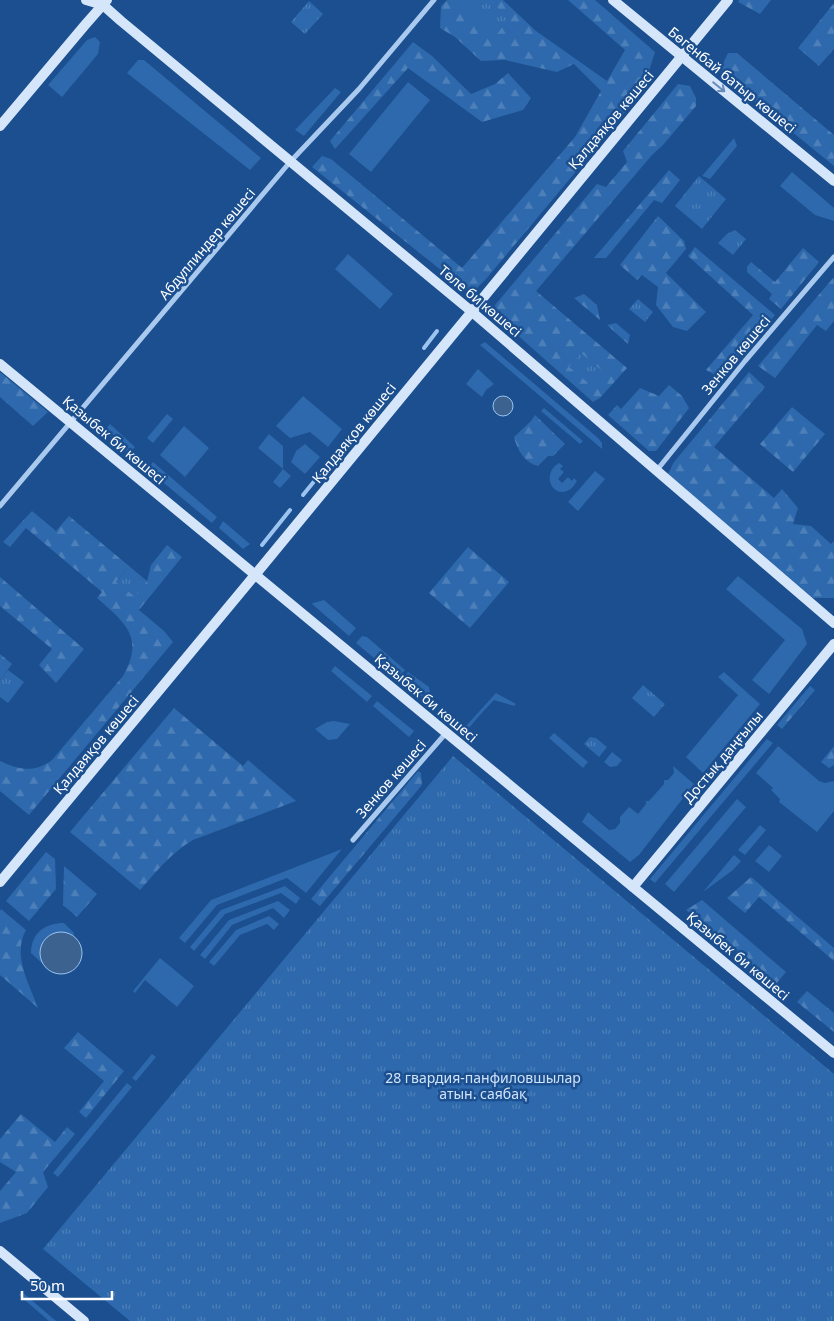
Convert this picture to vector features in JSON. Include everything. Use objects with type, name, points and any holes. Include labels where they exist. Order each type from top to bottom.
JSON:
[{"type":"street","name":"Төле би көшесі","points":[[86,0],[103,2],[290,162],[471,311],[834,623]]},
{"type":"street","name":"Абдуллиндер көшесі","points":[[0,506],[290,162],[360,89],[434,0]]},
{"type":"street","name":"Бөгенбай батыр көшесі","points":[[613,0],[834,181]]},
{"type":"street","name":"Қалдаяқов көшесі","points":[[0,882],[728,0]]},
{"type":"street","points":[[0,126],[103,2]]},
{"type":"street","name":"Зенков көшесі","points":[[657,470],[745,361],[834,257]]},
{"type":"street","name":"Қазыбек би көшесі","points":[[0,364],[834,1053]]},
{"type":"street","name":"Достық даңғылы","points":[[633,887],[834,644]]},
{"type":"street","name":"Зенков көшесі","points":[[353,840],[446,733]]},
{"type":"street","points":[[1,1254],[84,1321]]},
{"type":"green space","points":[[447,0],[503,0],[536,31],[607,81],[625,50],[568,0],[595,0],[655,52],[643,89],[486,279],[471,294],[312,167],[322,156],[331,159],[462,268],[575,137],[601,91],[574,64],[557,72],[505,60],[481,61],[455,37],[440,28],[441,6]]},
{"type":"green space","points":[[473,0],[488,0],[510,18],[497,34],[466,8]]},
{"type":"green space","points":[[739,0],[771,0],[760,14],[738,2]]},
{"type":"green space","points":[[309,1],[323,14],[305,34],[291,22]]},
{"type":"green space","points":[[834,3],[834,49],[819,66],[798,48]]},
{"type":"green space","points":[[95,37],[100,42],[98,54],[62,97],[48,85],[87,40]]},
{"type":"green space","points":[[413,42],[432,56],[471,94],[495,84],[508,73],[531,98],[523,110],[482,122],[408,68],[335,149],[330,141]]},
{"type":"green space","points":[[728,53],[737,53],[834,135],[834,166],[719,72]]},
{"type":"green space","points":[[138,60],[144,60],[261,158],[250,170],[127,73]]},
{"type":"green space","points":[[408,82],[430,100],[371,172],[349,154]]},
{"type":"green space","points":[[678,84],[690,86],[696,98],[696,106],[536,291],[627,368],[600,398],[593,402],[496,316],[495,305],[597,184],[606,187],[627,162],[623,151]]},
{"type":"green space","points":[[335,88],[341,92],[304,136],[295,130]]},
{"type":"green space","points":[[734,138],[737,146],[710,179],[702,176]]},
{"type":"green space","points":[[669,170],[680,180],[662,203],[654,200],[606,258],[594,258]]},
{"type":"green space","points":[[792,172],[834,208],[834,221],[815,215],[780,186]]},
{"type":"green space","points":[[699,176],[726,199],[702,229],[675,206]]},
{"type":"green space","points":[[658,216],[684,241],[686,249],[666,273],[706,312],[687,331],[673,327],[656,305],[658,287],[642,275],[637,280],[620,265]]},
{"type":"green space","points":[[735,230],[746,239],[733,255],[718,243],[727,234]]},
{"type":"green space","points":[[695,247],[775,315],[721,378],[706,370],[753,315],[688,256]]},
{"type":"green space","points":[[803,248],[819,262],[781,309],[769,299],[772,294],[747,272],[747,267],[751,262],[775,282]]},
{"type":"green space","points":[[348,254],[393,294],[380,309],[335,269]]},
{"type":"green space","points":[[834,277],[834,321],[826,331],[817,325],[775,378],[758,366]]},
{"type":"green space","points":[[584,294],[597,305],[600,320],[574,298]]},
{"type":"green space","points":[[638,299],[653,312],[645,322],[629,309]]},
{"type":"green space","points":[[616,323],[630,335],[628,344],[607,325]]},
{"type":"green space","points":[[485,342],[598,438],[602,443],[602,449],[480,345]]},
{"type":"green space","points":[[581,353],[605,373],[593,387],[569,367]]},
{"type":"green space","points":[[478,369],[494,384],[486,390],[482,397],[466,384]]},
{"type":"green space","points":[[0,372],[48,412],[33,426],[0,397]]},
{"type":"green space","points":[[749,372],[765,387],[714,447],[774,498],[782,489],[798,508],[793,524],[811,526],[831,544],[834,541],[834,598],[813,598],[668,474],[674,462]]},
{"type":"green space","points":[[669,385],[682,396],[689,408],[656,451],[649,451],[608,415],[617,405],[621,409],[640,388],[659,396]]},
{"type":"green space","points":[[303,396],[342,429],[328,447],[310,432],[290,438],[276,426]]},
{"type":"green space","points":[[792,407],[825,434],[793,472],[760,444]]},
{"type":"green space","points":[[544,408],[583,441],[580,444],[541,411]]},
{"type":"green space","points":[[167,414],[173,419],[153,443],[147,438]]},
{"type":"green space","points":[[535,415],[565,444],[553,456],[548,456],[538,466],[529,462],[522,455],[514,437]]},
{"type":"green space","points":[[110,424],[135,447],[129,453],[104,431]]},
{"type":"green space","points":[[184,426],[209,448],[185,477],[160,455]]},
{"type":"green space","points":[[269,434],[283,446],[283,469],[258,448]]},
{"type":"green space","points":[[305,444],[320,457],[305,474],[291,462],[296,451]]},
{"type":"green space","points":[[153,462],[217,517],[212,523],[147,469]]},
{"type":"green space","points":[[559,463],[563,466],[560,469],[564,472],[558,479],[562,483],[568,477],[572,481],[574,478],[577,481],[571,489],[564,492],[553,488],[550,480],[554,467]]},
{"type":"green space","points":[[283,469],[291,476],[280,488],[273,482]]},
{"type":"green space","points":[[595,471],[605,479],[578,511],[568,502]]},
{"type":"green space","points":[[32,511],[56,531],[69,516],[129,566],[116,582],[147,581],[151,565],[167,545],[182,557],[139,610],[164,631],[173,642],[29,815],[0,791],[0,761],[27,769],[39,767],[52,760],[123,676],[132,651],[132,641],[129,632],[116,615],[97,598],[102,592],[26,528],[10,547],[3,542]]},
{"type":"green space","points":[[223,521],[250,544],[243,549],[219,528]]},
{"type":"green space","points":[[468,547],[509,582],[470,628],[429,593]]},
{"type":"green space","points":[[129,566],[147,581],[135,597],[116,582]]},
{"type":"green space","points":[[738,576],[802,629],[807,644],[769,694],[752,680],[785,640],[726,589]]},
{"type":"green space","points":[[0,577],[84,649],[56,683],[39,665],[52,649],[0,606]]},
{"type":"green space","points":[[324,600],[356,628],[349,636],[312,604]]},
{"type":"green space","points":[[362,636],[367,637],[405,670],[398,678],[356,643]]},
{"type":"green space","points":[[0,654],[12,664],[0,680]]},
{"type":"green space","points":[[335,666],[372,696],[367,702],[331,671]]},
{"type":"green space","points":[[8,670],[24,682],[8,703],[0,697],[0,680]]},
{"type":"green space","points":[[408,672],[429,687],[430,692],[424,699],[402,680]]},
{"type":"green space","points":[[724,672],[760,704],[703,773],[686,757],[738,695],[718,677]]},
{"type":"green space","points":[[643,685],[665,704],[654,717],[632,698]]},
{"type":"green space","points":[[810,686],[815,690],[782,729],[777,725]]},
{"type":"green space","points":[[496,693],[516,704],[514,706],[494,700],[469,728],[466,726]]},
{"type":"green space","points":[[377,701],[414,731],[409,737],[373,706]]},
{"type":"green space","points":[[174,708],[243,766],[248,760],[296,801],[193,840],[158,869],[140,890],[70,832]]},
{"type":"green space","points":[[334,721],[350,724],[337,739],[328,740],[315,729],[327,722]]},
{"type":"green space","points":[[554,733],[588,762],[583,768],[549,738]]},
{"type":"green space","points":[[590,737],[596,738],[607,747],[599,757],[584,744]]},
{"type":"green space","points":[[767,739],[773,743],[655,883],[650,879]]},
{"type":"green space","points":[[778,746],[819,781],[825,783],[834,781],[834,811],[817,832],[779,802],[780,799],[771,790],[773,788],[756,773]]},
{"type":"green space","points":[[834,746],[834,765],[829,768],[821,762]]},
{"type":"green space","points":[[612,752],[622,760],[617,766],[610,767],[604,762]]},
{"type":"green space","name":"28 гвардия-панфиловшылар атын. саябақ","points":[[453,756],[834,1074],[834,1321],[130,1321],[43,1249]]},
{"type":"green space","points":[[673,766],[694,784],[639,855],[630,862],[582,822],[588,812],[609,830],[615,829],[620,823],[620,817],[629,807],[638,814],[646,804],[646,801],[649,801],[664,784],[664,780],[668,780],[674,773]]},
{"type":"green space","points":[[418,771],[421,773],[422,785],[320,906],[311,899]]},
{"type":"green space","points":[[737,799],[746,807],[674,892],[665,884]]},
{"type":"green space","points":[[760,825],[766,830],[745,855],[738,850]]},
{"type":"green space","points":[[769,845],[782,856],[769,872],[755,861]]},
{"type":"green space","points":[[342,849],[306,893],[287,878],[217,905],[185,943],[179,938],[211,900]]},
{"type":"green space","points":[[46,852],[55,859],[56,889],[29,921],[6,901]]},
{"type":"green space","points":[[734,855],[741,861],[733,870],[703,892]]},
{"type":"green space","points":[[64,866],[97,894],[77,917],[63,905]]},
{"type":"green space","points":[[751,877],[834,948],[834,961],[759,897],[745,913],[727,898]]},
{"type":"green space","points":[[285,886],[300,898],[296,904],[281,893],[225,914],[194,951],[190,947],[221,910]]},
{"type":"green space","points":[[702,900],[786,972],[776,984],[686,910]]},
{"type":"green space","points":[[278,901],[290,910],[284,918],[273,908],[232,925],[205,959],[200,955],[229,920]]},
{"type":"green space","points":[[1,909],[26,930],[22,940],[21,959],[38,1008],[0,975]]},
{"type":"green space","points":[[269,916],[279,924],[274,930],[267,924],[240,935],[214,966],[209,962],[236,930]]},
{"type":"green space","points":[[64,923],[74,933],[74,937],[68,934],[43,964],[48,969],[31,953],[33,940],[40,930],[45,927]]},
{"type":"green space","points":[[160,958],[194,986],[177,1007],[145,980],[135,993],[133,991]]},
{"type":"green space","points":[[807,991],[834,1013],[834,1032],[797,1002]]},
{"type":"green space","points":[[78,1032],[124,1071],[86,1118],[79,1112],[104,1081],[64,1048]]},
{"type":"green space","points":[[152,1054],[156,1057],[136,1081],[132,1078]]},
{"type":"green space","points":[[127,1083],[132,1087],[58,1177],[53,1173]]},
{"type":"green space","points":[[21,1114],[55,1142],[67,1127],[75,1134],[43,1172],[48,1187],[27,1213],[0,1223],[0,1191],[16,1172],[0,1162],[0,1139]]},
{"type":"green space","points":[[22,1292],[56,1321],[49,1321],[19,1295]]},
{"type":"shaded area","points":[[503,396],[510,399],[513,406],[510,413],[503,416],[496,413],[493,406],[496,399]]},
{"type":"shaded area","points":[[61,932],[76,938],[82,953],[76,968],[61,974],[46,968],[40,953],[46,938]]},
{"type":"waterway","points":[[424,348],[437,331]]},
{"type":"waterway","points":[[303,495],[360,425]]},
{"type":"waterway","points":[[262,545],[290,510]]}]
